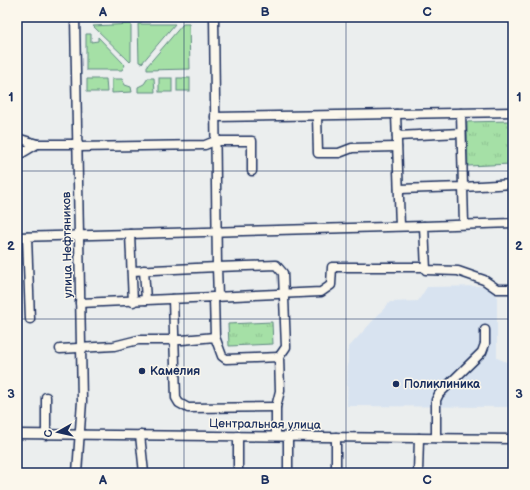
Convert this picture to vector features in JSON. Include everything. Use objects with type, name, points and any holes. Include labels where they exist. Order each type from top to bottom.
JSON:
[{"type":"street","name":"улица Нефтяников","points":[[75,17],[82,401],[77,473]]},
{"type":"street","points":[[214,17],[216,232],[218,267],[215,337],[222,356],[226,359],[279,357]]},
{"type":"street","points":[[215,117],[513,112]]},
{"type":"street","points":[[461,113],[464,224]]},
{"type":"street","points":[[396,114],[400,226]]},
{"type":"street","points":[[317,116],[318,153],[339,153],[352,148],[397,147]]},
{"type":"street","points":[[397,136],[461,133]]},
{"type":"street","points":[[17,138],[38,144],[78,145],[205,145],[215,141],[252,141],[252,171]]},
{"type":"street","points":[[17,156],[38,144]]},
{"type":"street","points":[[205,145],[215,153]]},
{"type":"street","points":[[399,189],[513,184]]},
{"type":"street","points":[[17,237],[513,223]]},
{"type":"street","points":[[424,226],[425,267],[428,271],[462,272],[484,280],[497,289],[513,289]]},
{"type":"street","points":[[130,234],[133,302]]},
{"type":"street","points":[[27,237],[30,319]]},
{"type":"street","points":[[132,271],[276,265],[283,274],[286,347],[279,357],[280,391],[276,407],[276,436]]},
{"type":"street","points":[[80,303],[133,302],[146,300],[321,292],[331,285],[332,267],[425,267]]},
{"type":"street","points":[[144,270],[146,300]]},
{"type":"street","points":[[173,299],[176,398],[184,407],[276,407]]},
{"type":"street","points":[[436,438],[436,400],[439,394],[482,352],[485,344],[485,330]]},
{"type":"street","points":[[60,349],[114,346],[138,340],[174,340],[215,337]]},
{"type":"street","points":[[46,397],[46,435]]},
{"type":"street","name":"Центральная улица","points":[[17,434],[513,439]]},
{"type":"street","points":[[140,435],[144,473]]},
{"type":"street","points":[[238,436],[238,473]]},
{"type":"street","points":[[288,437],[288,473]]},
{"type":"street","points":[[336,437],[336,473]]},
{"type":"street","points":[[418,473],[419,438]]},
{"type":"shaded area","points":[[486,286],[497,296],[497,358],[509,363],[509,407],[347,406],[348,348],[390,302],[418,301],[427,287]]},
{"type":"green space","points":[[131,24],[130,62],[93,26]]},
{"type":"green space","points":[[138,24],[175,24],[142,63],[139,62]]},
{"type":"green space","points":[[183,24],[189,24],[190,69],[147,70],[147,66]]},
{"type":"green space","points":[[86,34],[91,34],[91,42],[98,41],[98,37],[125,65],[122,70],[86,70]]},
{"type":"green space","points":[[148,78],[154,78],[155,92],[138,92],[138,87],[144,84]]},
{"type":"green space","points":[[159,78],[172,78],[172,92],[159,92]]},
{"type":"green space","points":[[177,78],[190,78],[190,91],[177,91]]},
{"type":"green space","points":[[87,79],[106,79],[107,92],[87,92]]},
{"type":"green space","points":[[112,79],[122,79],[125,85],[131,87],[132,92],[112,93]]},
{"type":"green space","points":[[510,121],[511,164],[468,166],[467,122]]},
{"type":"green space","points":[[272,322],[273,344],[229,346],[228,324]]},
{"type":"place","name":"Камелия","points":[[142,371]]},
{"type":"place","name":"Поликлиника","points":[[396,384]]}]
